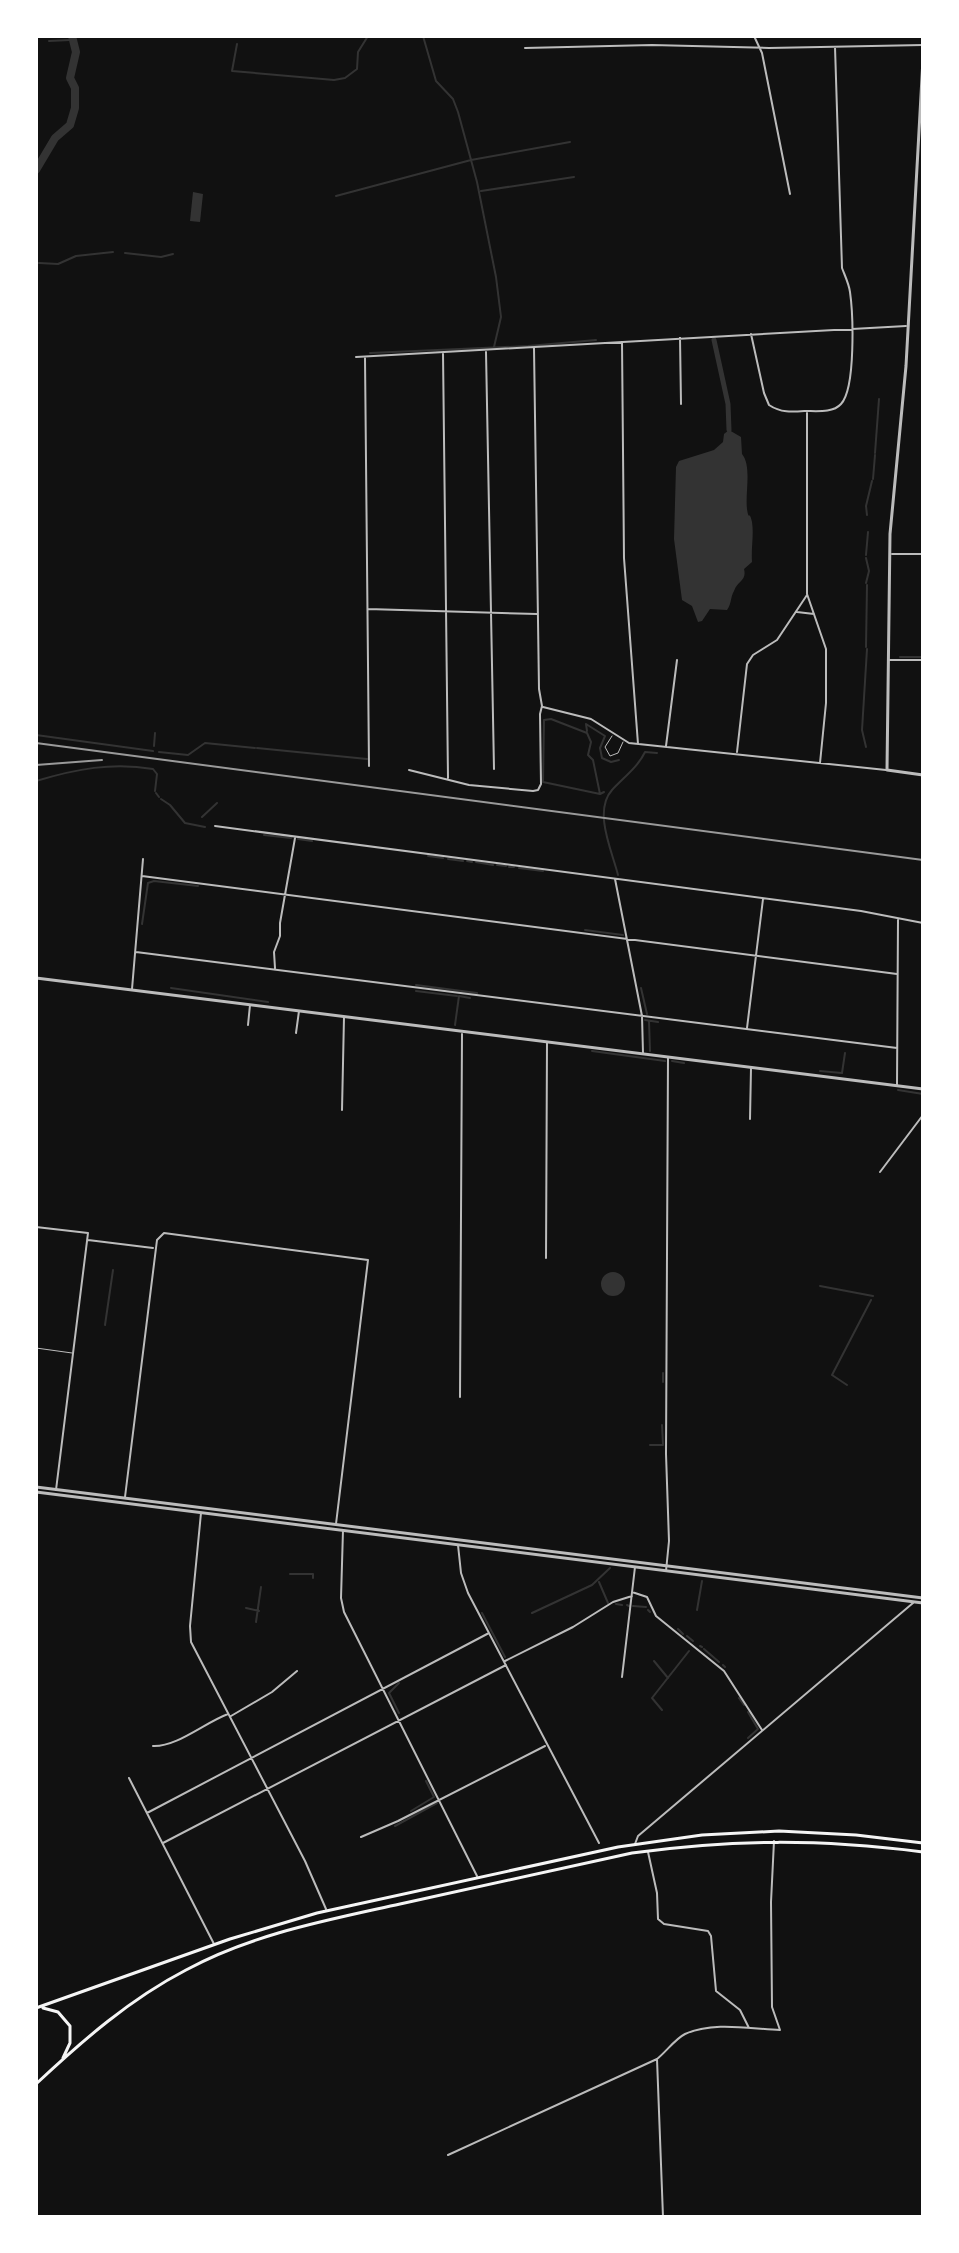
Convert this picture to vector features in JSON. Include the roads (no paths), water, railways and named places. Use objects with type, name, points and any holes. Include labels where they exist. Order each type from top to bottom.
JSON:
[{"type":"main road","points":[[767,1832],[767,1841]]},
{"type":"main road","points":[[38,2007],[214,1945],[326,1911],[635,1844],[702,1835],[767,1832],[835,1833],[923,1843]]},
{"type":"main road","points":[[36,2082],[141,1996],[187,1969],[273,1935],[328,1920],[648,1851],[713,1843],[774,1841],[857,1844],[923,1852]]},
{"type":"main road","points":[[553,1861],[555,1870]]},
{"type":"main road","points":[[326,1911],[328,1920]]},
{"type":"main road","points":[[38,2007],[58,2012],[70,2026],[70,2043],[62,2060]]},
{"type":"street","points":[[754,36],[763,59],[790,194]]},
{"type":"street","points":[[525,48],[923,45]]},
{"type":"street","points":[[750,334],[769,405],[784,412],[832,410],[845,398],[854,327],[849,286],[842,268],[835,47]]},
{"type":"street","points":[[887,770],[889,554],[908,326],[923,59]]},
{"type":"street","points":[[356,357],[908,326]]},
{"type":"street","points":[[680,338],[681,404]]},
{"type":"street","points":[[622,341],[624,558],[638,744]]},
{"type":"street","points":[[409,770],[469,785],[538,790],[541,784],[534,348]]},
{"type":"street","points":[[486,350],[494,769]]},
{"type":"street","points":[[443,352],[448,779]]},
{"type":"street","points":[[365,356],[369,766]]},
{"type":"street","points":[[807,411],[807,594],[826,649],[826,703],[820,763]]},
{"type":"street","points":[[889,554],[923,554]]},
{"type":"street","points":[[737,754],[747,664],[753,655],[777,640],[807,594]]},
{"type":"street","points":[[368,609],[538,614]]},
{"type":"street","points":[[796,611],[815,614]]},
{"type":"street","points":[[666,747],[677,660]]},
{"type":"street","points":[[888,660],[923,660]]},
{"type":"street","points":[[542,706],[591,719],[623,742],[923,775]]},
{"type":"street","points":[[215,826],[763,898],[923,923]]},
{"type":"street","points":[[275,970],[274,952],[280,936],[296,836]]},
{"type":"street","points":[[132,990],[143,859]]},
{"type":"street","points":[[142,876],[897,974]]},
{"type":"street","points":[[615,878],[642,1016],[643,1053]]},
{"type":"street","points":[[747,1029],[763,898]]},
{"type":"street","points":[[897,1085],[898,919]]},
{"type":"street","points":[[136,952],[897,1048]]},
{"type":"street","points":[[36,978],[923,1089]]},
{"type":"street","points":[[248,1025],[250,1004]]},
{"type":"street","points":[[296,1033],[299,1010]]},
{"type":"street","points":[[342,1110],[344,1015]]},
{"type":"street","points":[[460,1397],[462,1030]]},
{"type":"street","points":[[546,1258],[547,1041]]},
{"type":"street","points":[[666,1568],[669,1545],[666,1467],[668,1056]]},
{"type":"street","points":[[750,1119],[752,1067]]},
{"type":"street","points":[[880,1172],[923,1115]]},
{"type":"street","points":[[36,1227],[88,1233],[56,1492]]},
{"type":"street","points":[[125,1501],[157,1240],[164,1233],[368,1260],[336,1527]]},
{"type":"street","points":[[87,1240],[156,1248]]},
{"type":"street","points":[[36,1490],[914,1602]]},
{"type":"street","points":[[202,1510],[190,1634],[193,1645],[319,1889],[326,1911]]},
{"type":"street","points":[[343,1528],[341,1598],[344,1612],[477,1877]]},
{"type":"street","points":[[459,1542],[464,1583],[599,1843]]},
{"type":"street","points":[[622,1677],[635,1564]]},
{"type":"street","points":[[666,1568],[922,1598]]},
{"type":"street","points":[[163,1843],[632,1594],[647,1597],[656,1616],[724,1671],[763,1731]]},
{"type":"street","points":[[635,1844],[638,1836],[922,1598]]},
{"type":"street","points":[[147,1813],[489,1633]]},
{"type":"street","points":[[153,1746],[167,1746],[197,1728],[230,1715],[272,1692],[297,1671]]},
{"type":"street","points":[[361,1837],[547,1746]]},
{"type":"street","points":[[129,1778],[214,1945]]},
{"type":"street","points":[[448,2155],[657,2059],[682,2035],[709,2028],[780,2030],[772,2007],[774,1841]]},
{"type":"street","points":[[648,1851],[656,1888],[658,1919],[664,1924],[708,1931],[716,1991],[740,2010],[749,2028]]},
{"type":"street","points":[[657,2059],[663,2217]]},
{"type":"lane","points":[[613,734],[605,747],[608,754],[614,756],[618,753],[623,742]]},
{"type":"lane","points":[[36,1348],[72,1353]]},
{"type":"waterway","points":[[36,170],[55,138],[70,125],[75,108],[75,88],[70,78],[76,52],[72,36]]},
{"type":"waterway","points":[[237,44],[232,71],[334,80],[345,78],[357,69],[358,52],[368,36]]},
{"type":"waterway","points":[[423,36],[436,81],[453,99],[458,112],[477,182],[501,317],[494,347]]},
{"type":"waterway","points":[[49,41],[70,40]]},
{"type":"waterway","points":[[336,196],[471,160],[570,142]]},
{"type":"waterway","points":[[481,191],[574,177]]},
{"type":"waterway","points":[[39,263],[58,264],[76,256],[113,252]]},
{"type":"waterway","points":[[125,253],[161,257],[173,254]]},
{"type":"waterway","points":[[370,353],[596,340]]},
{"type":"waterway","points":[[714,340],[728,404],[729,430]]},
{"type":"waterway","points":[[875,453],[879,399]]},
{"type":"waterway","points":[[873,479],[875,455]]},
{"type":"waterway","points":[[867,515],[872,481]]},
{"type":"waterway","points":[[866,555],[868,532]]},
{"type":"waterway","points":[[866,558],[869,571],[866,583]]},
{"type":"waterway","points":[[866,647],[867,585]]},
{"type":"waterway","points":[[866,747],[862,730],[867,649]]},
{"type":"waterway","points":[[900,657],[923,657]]},
{"type":"waterway","points":[[600,794],[543,782],[544,720],[551,719],[587,733],[591,742],[588,755],[593,760],[600,794],[604,792]]},
{"type":"waterway","points":[[587,731],[586,724],[605,736],[600,748],[602,758],[611,762],[619,760]]},
{"type":"waterway","points":[[154,746],[155,733]]},
{"type":"waterway","points":[[36,735],[153,751]]},
{"type":"waterway","points":[[159,752],[188,755],[205,743],[255,748]]},
{"type":"waterway","points":[[257,748],[367,759]]},
{"type":"waterway","points":[[618,875],[604,820],[607,799],[645,752],[657,753]]},
{"type":"waterway","points":[[36,781],[94,768],[138,767],[153,769],[157,774],[155,791]]},
{"type":"waterway","points":[[156,793],[159,797]]},
{"type":"waterway","points":[[161,799],[185,823],[205,827]]},
{"type":"waterway","points":[[202,817],[217,803]]},
{"type":"waterway","points":[[264,835],[291,838]]},
{"type":"waterway","points":[[298,839],[312,841]]},
{"type":"waterway","points":[[428,856],[443,858]]},
{"type":"waterway","points":[[448,859],[463,861]]},
{"type":"waterway","points":[[467,861],[472,862]]},
{"type":"waterway","points":[[476,862],[493,865]]},
{"type":"waterway","points":[[497,865],[506,866]]},
{"type":"waterway","points":[[509,867],[514,867]]},
{"type":"waterway","points":[[519,868],[543,871]]},
{"type":"waterway","points":[[142,924],[148,883],[198,886]]},
{"type":"waterway","points":[[585,930],[623,935]]},
{"type":"waterway","points":[[416,985],[477,993]]},
{"type":"waterway","points":[[171,988],[268,1002]]},
{"type":"waterway","points":[[641,988],[647,1014]]},
{"type":"waterway","points":[[416,991],[457,996]]},
{"type":"waterway","points":[[455,1025],[459,996],[470,998]]},
{"type":"waterway","points":[[645,1020],[658,1022]]},
{"type":"waterway","points":[[649,1021],[650,1051]]},
{"type":"waterway","points":[[592,1051],[665,1061]]},
{"type":"waterway","points":[[820,1071],[842,1073],[845,1053]]},
{"type":"waterway","points":[[672,1061],[684,1063]]},
{"type":"waterway","points":[[898,1090],[923,1094]]},
{"type":"waterway","points":[[105,1325],[113,1270]]},
{"type":"waterway","points":[[820,1286],[873,1296]]},
{"type":"waterway","points":[[847,1385],[832,1375],[871,1300]]},
{"type":"waterway","points":[[663,1373],[663,1382]]},
{"type":"waterway","points":[[650,1445],[663,1445],[662,1425]]},
{"type":"waterway","points":[[532,1613],[592,1585],[610,1568]]},
{"type":"waterway","points":[[290,1574],[313,1574],[313,1578]]},
{"type":"waterway","points":[[697,1610],[702,1581]]},
{"type":"waterway","points":[[599,1582],[608,1603]]},
{"type":"waterway","points":[[256,1622],[261,1587]]},
{"type":"waterway","points":[[616,1604],[622,1605]]},
{"type":"waterway","points":[[633,1606],[646,1607]]},
{"type":"waterway","points":[[246,1608],[259,1611]]},
{"type":"waterway","points":[[482,1613],[505,1657]]},
{"type":"waterway","points":[[678,1629],[683,1634]]},
{"type":"waterway","points":[[687,1636],[693,1641]]},
{"type":"waterway","points":[[704,1649],[719,1662]]},
{"type":"waterway","points":[[662,1710],[652,1698],[689,1651]]},
{"type":"waterway","points":[[654,1661],[668,1678]]},
{"type":"waterway","points":[[399,1683],[389,1693],[399,1713]]},
{"type":"waterway","points":[[739,1698],[744,1705]]},
{"type":"waterway","points":[[748,1712],[758,1729],[748,1738]]},
{"type":"waterway","points":[[411,1811],[434,1797],[426,1781]]},
{"type":"waterway","points":[[395,1826],[437,1803]]},
{"type":"railway","points":[[36,743],[923,860]]},
{"type":"railway","points":[[36,765],[102,760]]}]
